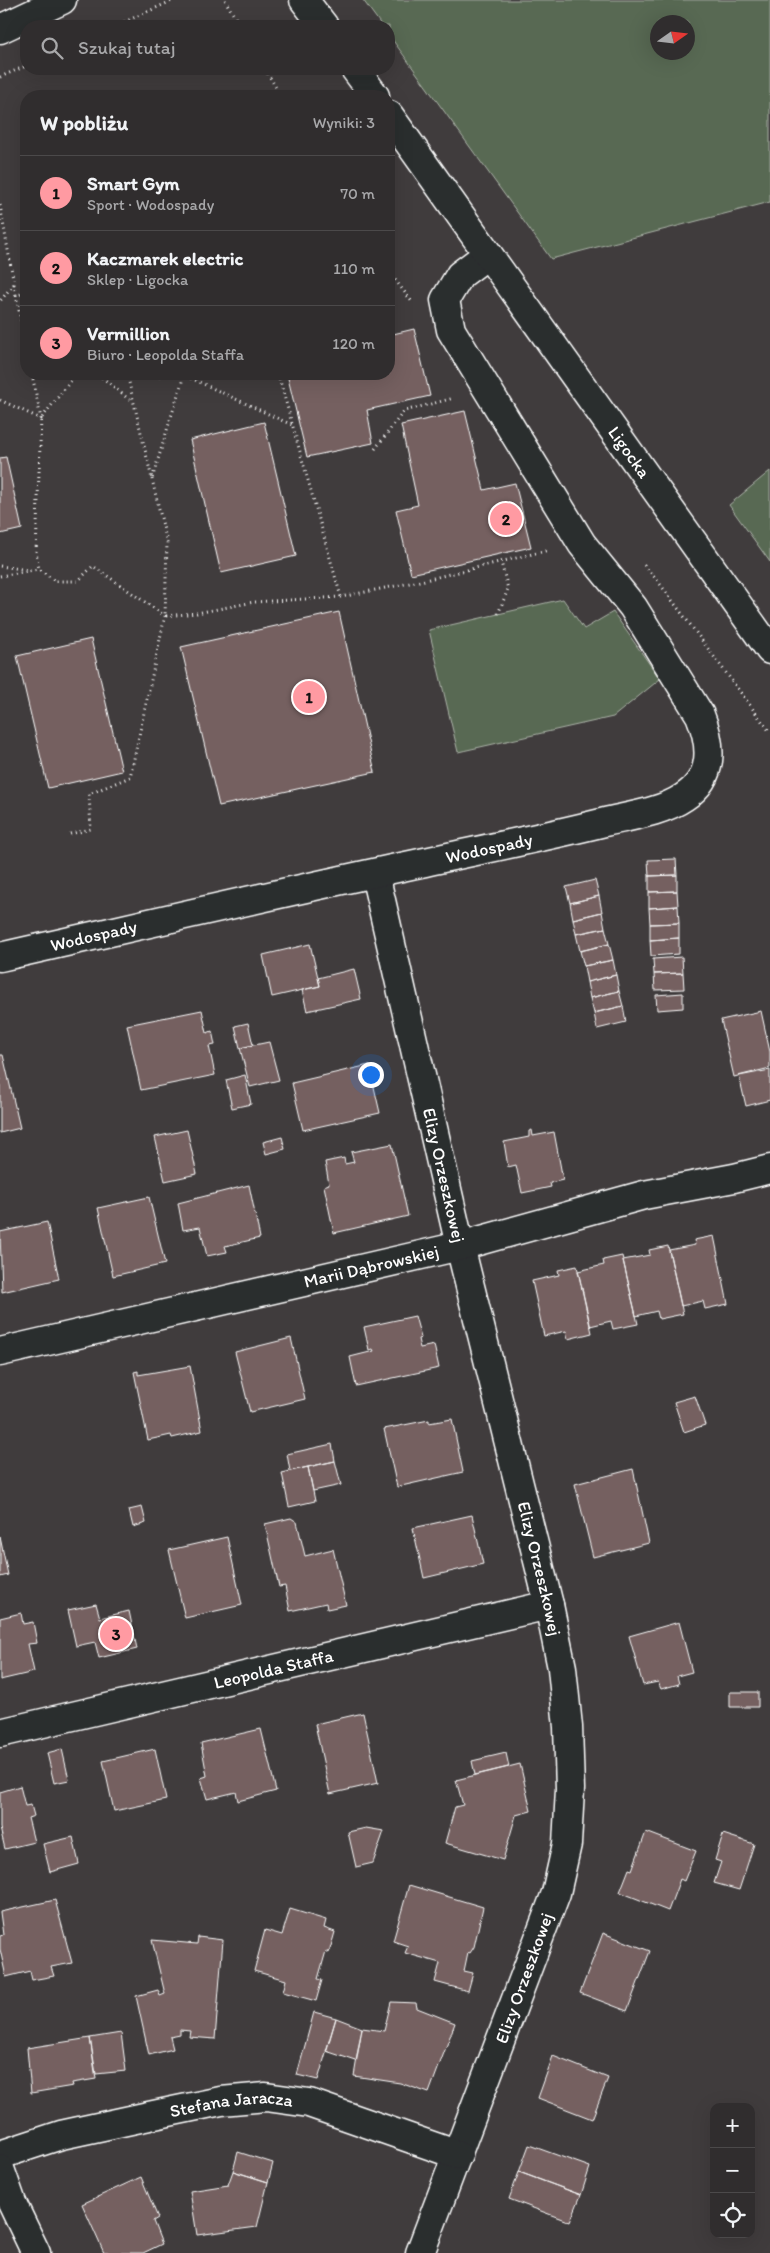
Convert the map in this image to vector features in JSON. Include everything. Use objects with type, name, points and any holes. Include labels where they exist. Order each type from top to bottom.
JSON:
[{"type":"street","points":[[0,29],[62,0]]},
{"type":"street","points":[[304,0],[319,20]]},
{"type":"street","points":[[359,75],[371,90]]},
{"type":"street","name":"Ligocka","points":[[395,123],[770,650]]},
{"type":"street","name":"Wodospady","points":[[0,957],[375,874],[511,846],[651,811],[685,797],[700,780],[706,768],[710,748],[700,715],[633,607],[582,544],[451,330],[445,300],[460,276],[488,254]]},
{"type":"street","name":"Elizy Orzeszkowej","points":[[375,874],[460,1246],[549,1604],[562,1668],[568,1727],[570,1789],[567,1844],[556,1893],[420,2253]]},
{"type":"street","name":"Marii Dąbrowskiej","points":[[0,1352],[460,1246],[644,1196],[770,1169]]},
{"type":"street","name":"Leopolda Staffa","points":[[0,1733],[549,1604]]},
{"type":"street","name":"Stefana Jaracza","points":[[0,2155],[62,2135],[149,2116],[221,2101],[266,2097],[309,2103],[458,2155]]},
{"type":"street","points":[[0,2169],[12,2203],[36,2253]]},
{"type":"path","points":[[129,20],[174,0]]},
{"type":"path","points":[[225,0],[237,20]]},
{"type":"path","points":[[0,77],[20,69]]},
{"type":"path","points":[[269,75],[277,90]]},
{"type":"path","points":[[0,205],[20,315]]},
{"type":"path","points":[[395,280],[418,310]]},
{"type":"path","points":[[0,301],[14,284]]},
{"type":"path","points":[[16,295],[20,294]]},
{"type":"path","points":[[33,380],[41,419],[36,552],[39,569],[55,581],[78,581],[93,566],[165,616],[254,602],[341,597],[553,549]]},
{"type":"path","points":[[41,419],[71,380]]},
{"type":"path","points":[[105,380],[133,403]]},
{"type":"path","points":[[70,834],[91,829],[89,794],[130,777],[165,616],[167,543],[128,380]]},
{"type":"path","points":[[152,479],[182,380]]},
{"type":"path","points":[[197,380],[292,424]]},
{"type":"path","points":[[280,380],[341,597]]},
{"type":"path","points":[[375,450],[404,411],[462,396]]},
{"type":"path","points":[[0,400],[41,419]]},
{"type":"path","points":[[639,560],[657,580],[770,732]]},
{"type":"path","points":[[498,614],[508,589],[501,562]]},
{"type":"path","points":[[0,566],[31,570]]},
{"type":"path","points":[[0,576],[39,569]]},
{"type":"green space","points":[[363,0],[770,0],[770,202],[551,259],[395,43],[395,20],[378,20]]},
{"type":"green space","points":[[770,471],[770,562],[729,505]]},
{"type":"green space","points":[[563,599],[584,629],[613,612],[660,679],[613,717],[458,752],[429,630]]},
{"type":"building","points":[[414,329],[430,396],[367,410],[373,443],[307,457],[288,380],[395,380],[395,334]]},
{"type":"building","points":[[465,411],[484,490],[515,483],[531,547],[411,574],[396,510],[418,505],[401,425]]},
{"type":"building","points":[[264,422],[296,556],[221,573],[190,440]]},
{"type":"building","points":[[6,457],[22,529],[0,534],[0,458]]},
{"type":"building","points":[[339,612],[375,772],[219,806],[181,647]]},
{"type":"building","points":[[91,639],[122,771],[48,788],[17,656]]},
{"type":"building","points":[[676,859],[677,875],[649,876],[648,860]]},
{"type":"building","points":[[677,875],[677,891],[649,892],[649,876]]},
{"type":"building","points":[[595,880],[599,896],[570,903],[566,887]]},
{"type":"building","points":[[677,891],[678,906],[649,908],[649,892]]},
{"type":"building","points":[[599,896],[602,912],[573,919],[570,903]]},
{"type":"building","points":[[678,906],[679,923],[650,924],[649,908]]},
{"type":"building","points":[[602,912],[605,928],[576,934],[573,919]]},
{"type":"building","points":[[679,923],[679,938],[650,940],[650,924]]},
{"type":"building","points":[[605,928],[609,944],[580,951],[576,934]]},
{"type":"building","points":[[679,938],[679,954],[651,956],[650,940]]},
{"type":"building","points":[[310,944],[320,986],[272,997],[263,955]]},
{"type":"building","points":[[609,944],[613,960],[584,966],[580,951]]},
{"type":"building","points":[[682,957],[683,973],[654,974],[653,959]]},
{"type":"building","points":[[613,960],[616,975],[587,982],[584,966]]},
{"type":"building","points":[[354,969],[361,999],[307,1011],[302,990],[320,986],[318,978]]},
{"type":"building","points":[[683,973],[684,989],[655,990],[654,974]]},
{"type":"building","points":[[616,975],[619,991],[590,998],[587,982]]},
{"type":"building","points":[[619,991],[623,1006],[594,1013],[590,998]]},
{"type":"building","points":[[683,993],[683,1008],[657,1010],[656,995]]},
{"type":"building","points":[[623,1006],[626,1022],[597,1029],[594,1013]]},
{"type":"building","points":[[202,1010],[207,1033],[212,1031],[215,1045],[209,1046],[215,1075],[141,1090],[127,1025]]},
{"type":"building","points":[[761,1011],[770,1052],[770,1068],[734,1077],[721,1020]]},
{"type":"building","points":[[248,1023],[253,1045],[240,1048],[235,1026]]},
{"type":"building","points":[[269,1042],[279,1080],[250,1087],[240,1048]]},
{"type":"building","points":[[0,1055],[3,1055],[20,1128],[0,1133]]},
{"type":"building","points":[[369,1065],[380,1113],[303,1130],[292,1083]]},
{"type":"building","points":[[770,1070],[770,1100],[746,1106],[739,1076]]},
{"type":"building","points":[[245,1075],[251,1104],[232,1108],[226,1080]]},
{"type":"building","points":[[187,1130],[197,1174],[165,1181],[155,1137]]},
{"type":"building","points":[[532,1130],[533,1136],[554,1132],[563,1180],[550,1183],[551,1187],[522,1193],[516,1165],[508,1167],[504,1142],[529,1137],[529,1131]]},
{"type":"building","points":[[282,1137],[285,1149],[266,1154],[263,1142]]},
{"type":"building","points":[[392,1144],[408,1216],[334,1233],[324,1186],[329,1184],[325,1162],[344,1158],[345,1164],[354,1162],[351,1152]]},
{"type":"building","points":[[249,1185],[260,1238],[225,1246],[227,1252],[207,1256],[200,1227],[183,1230],[178,1203]]},
{"type":"building","points":[[149,1197],[165,1264],[113,1276],[98,1208]]},
{"type":"building","points":[[47,1222],[59,1279],[2,1292],[0,1232]]},
{"type":"building","points":[[714,1236],[728,1304],[705,1309],[703,1301],[681,1306],[669,1250],[695,1245],[694,1240]]},
{"type":"building","points":[[668,1246],[683,1314],[659,1319],[657,1311],[636,1316],[623,1260],[650,1255],[649,1250]]},
{"type":"building","points":[[622,1256],[638,1324],[613,1329],[611,1321],[590,1326],[578,1271],[604,1265],[603,1260]]},
{"type":"building","points":[[577,1266],[592,1333],[568,1339],[566,1331],[544,1336],[532,1281],[559,1275],[558,1270]]},
{"type":"building","points":[[415,1316],[421,1338],[418,1339],[420,1348],[434,1345],[439,1368],[356,1386],[350,1357],[374,1351],[373,1349],[369,1350],[364,1327]]},
{"type":"building","points":[[291,1338],[305,1399],[250,1412],[235,1352]]},
{"type":"building","points":[[190,1366],[202,1431],[172,1438],[171,1435],[148,1440],[134,1372],[138,1371],[138,1375]]},
{"type":"building","points":[[695,1396],[705,1425],[684,1432],[674,1402]]},
{"type":"building","points":[[452,1419],[463,1472],[397,1487],[384,1429],[429,1420],[429,1423]]},
{"type":"building","points":[[332,1444],[335,1461],[290,1471],[287,1454]]},
{"type":"building","points":[[335,1461],[341,1485],[313,1491],[308,1467]]},
{"type":"building","points":[[308,1467],[315,1501],[289,1507],[282,1473]]},
{"type":"building","points":[[633,1469],[649,1543],[593,1557],[575,1484]]},
{"type":"building","points":[[142,1507],[146,1523],[133,1527],[129,1510]]},
{"type":"building","points":[[472,1515],[483,1564],[424,1578],[413,1528]]},
{"type":"building","points":[[291,1518],[297,1522],[305,1556],[333,1549],[346,1605],[327,1609],[326,1603],[290,1611],[285,1586],[279,1587],[265,1524]]},
{"type":"building","points":[[0,1537],[8,1575],[0,1577]]},
{"type":"building","points":[[227,1537],[242,1605],[185,1618],[169,1550]]},
{"type":"building","points":[[96,1604],[100,1618],[129,1611],[137,1649],[99,1658],[95,1642],[76,1646],[68,1610]]},
{"type":"building","points":[[21,1613],[23,1624],[33,1622],[37,1643],[28,1644],[34,1672],[0,1680],[0,1618]]},
{"type":"building","points":[[679,1622],[692,1672],[677,1676],[679,1684],[661,1689],[658,1682],[643,1685],[629,1636]]},
{"type":"building","points":[[730,1692],[758,1692],[758,1707],[730,1707]]},
{"type":"building","points":[[363,1713],[378,1783],[330,1794],[315,1724]]},
{"type":"building","points":[[261,1729],[276,1791],[238,1801],[236,1792],[207,1799],[201,1778],[207,1776],[201,1743]]},
{"type":"building","points":[[62,1749],[69,1780],[54,1783],[47,1753]]},
{"type":"building","points":[[155,1749],[166,1800],[114,1811],[103,1761]]},
{"type":"building","points":[[506,1753],[509,1767],[475,1775],[472,1761]]},
{"type":"building","points":[[520,1764],[531,1811],[516,1815],[503,1860],[445,1843],[455,1807],[463,1805],[456,1780]]},
{"type":"building","points":[[20,1786],[25,1806],[31,1805],[34,1816],[28,1818],[34,1842],[5,1849],[0,1828],[0,1792]]},
{"type":"building","points":[[366,1828],[384,1831],[373,1863],[356,1867],[348,1832]]},
{"type":"building","points":[[646,1832],[696,1851],[684,1881],[680,1879],[668,1911],[620,1892],[629,1869],[632,1870]]},
{"type":"building","points":[[723,1834],[754,1844],[739,1890],[714,1883],[721,1862],[715,1860]]},
{"type":"building","points":[[73,1837],[79,1864],[50,1872],[43,1844]]},
{"type":"building","points":[[409,1885],[483,1907],[474,1947],[470,1953],[468,1952],[464,1971],[473,1973],[468,1991],[435,1982],[440,1963],[405,1953],[408,1946],[393,1941]]},
{"type":"building","points":[[55,1900],[72,1963],[51,1967],[54,1976],[32,1980],[30,1971],[6,1977],[0,1949],[0,1936],[3,1935],[0,1912]]},
{"type":"building","points":[[290,1909],[326,1920],[324,1928],[335,1932],[329,1953],[326,1951],[318,1979],[322,1980],[316,2001],[283,1992],[286,1980],[254,1971],[265,1930],[282,1935]]},
{"type":"building","points":[[603,1933],[650,1951],[627,2011],[580,1993]]},
{"type":"building","points":[[198,1937],[223,1940],[215,2039],[189,2037],[190,2031],[180,2030],[180,2035],[170,2037],[173,2049],[149,2055],[136,1996],[158,1990],[160,1996],[165,1994],[152,1940],[197,1944]]},
{"type":"building","points":[[391,2002],[416,2003],[417,2008],[455,2023],[429,2093],[400,2083],[354,2076],[362,2028],[384,2031]]},
{"type":"building","points":[[314,2012],[336,2018],[318,2080],[297,2075]]},
{"type":"building","points":[[336,2018],[362,2028],[356,2061],[326,2051]]},
{"type":"building","points":[[121,2033],[126,2071],[96,2074],[90,2038]]},
{"type":"building","points":[[90,2038],[96,2079],[72,2083],[73,2086],[31,2093],[27,2048]]},
{"type":"building","points":[[553,2056],[608,2078],[592,2119],[538,2098]]},
{"type":"building","points":[[529,2145],[590,2167],[581,2195],[519,2172]]},
{"type":"building","points":[[238,2152],[273,2163],[268,2182],[233,2171]]},
{"type":"building","points":[[233,2171],[268,2182],[257,2227],[197,2235],[190,2191],[228,2185]]},
{"type":"building","points":[[519,2172],[581,2195],[570,2222],[509,2199]]},
{"type":"building","points":[[141,2177],[158,2218],[153,2221],[162,2244],[143,2253],[104,2253],[82,2204]]},
{"type":"place","name":"Kaczmarek electric","points":[[506,519]]},
{"type":"place","name":"Smart Gym","points":[[309,697]]},
{"type":"place","name":"Vermillion","points":[[116,1634]]}]
